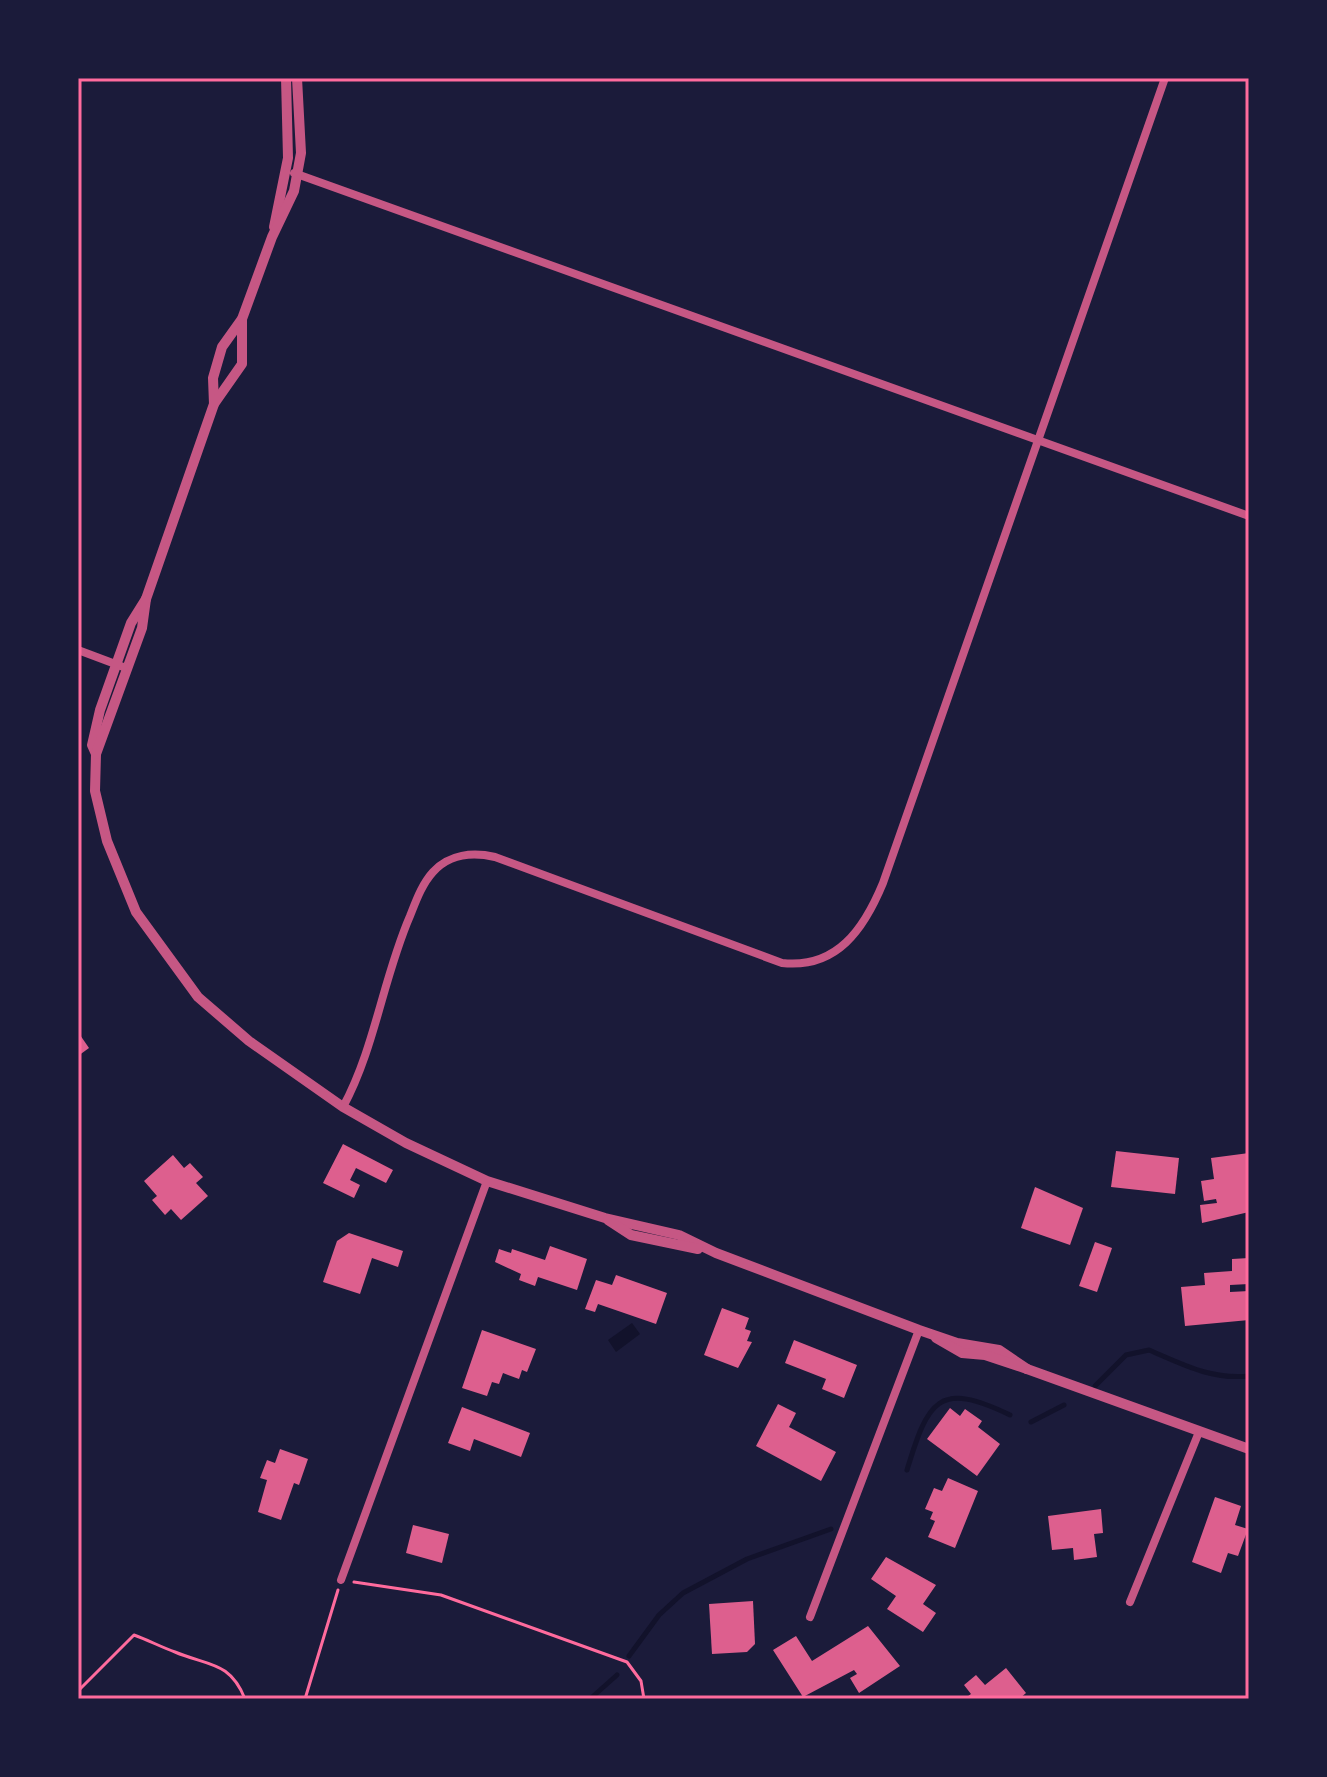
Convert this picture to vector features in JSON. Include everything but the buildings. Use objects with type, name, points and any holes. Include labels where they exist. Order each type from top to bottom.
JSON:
[{"type":"street","points":[[214,404],[213,378],[222,347],[242,319],[272,237],[290,131],[286,78]]},
{"type":"street","points":[[272,237],[287,211],[301,153],[297,78]]},
{"type":"street","points":[[343,1107],[359,1076],[392,960],[418,898],[432,872],[456,857],[470,854],[495,857],[782,963],[808,963],[832,954],[852,940],[873,909],[1165,78]]},
{"type":"street","points":[[285,170],[1249,516]]},
{"type":"street","points":[[242,319],[242,364],[214,404],[146,599],[142,628],[121,666],[96,754],[95,791],[107,841],[136,912],[164,955],[198,997],[249,1041],[343,1107],[406,1143],[487,1181],[605,1218],[648,1240],[716,1253],[933,1335],[952,1350],[1027,1369],[1249,1449]]},
{"type":"street","points":[[78,650],[121,666]]},
{"type":"street","points":[[341,1580],[487,1181]]},
{"type":"street","points":[[810,1617],[919,1330]]},
{"type":"street","points":[[1130,1602],[1199,1432]]},
{"type":"path","points":[[305,1699],[341,1580],[441,1595],[627,1662],[641,1681],[644,1699]]},
{"type":"path","points":[[78,1691],[134,1635],[177,1654],[215,1664],[238,1680],[245,1699]]},
{"type":"shaded area","points":[[632,1323],[640,1334],[616,1352],[608,1340]]},
{"type":"waterway","points":[[1095,1386],[1126,1355],[1149,1350],[1209,1373],[1249,1376]]},
{"type":"waterway","points":[[907,1470],[922,1427],[939,1404],[951,1399],[966,1399],[1010,1415]]},
{"type":"waterway","points":[[1031,1422],[1064,1405]]},
{"type":"waterway","points":[[629,1656],[659,1615],[683,1593],[747,1559],[831,1529]]},
{"type":"waterway","points":[[590,1699],[617,1675]]}]
